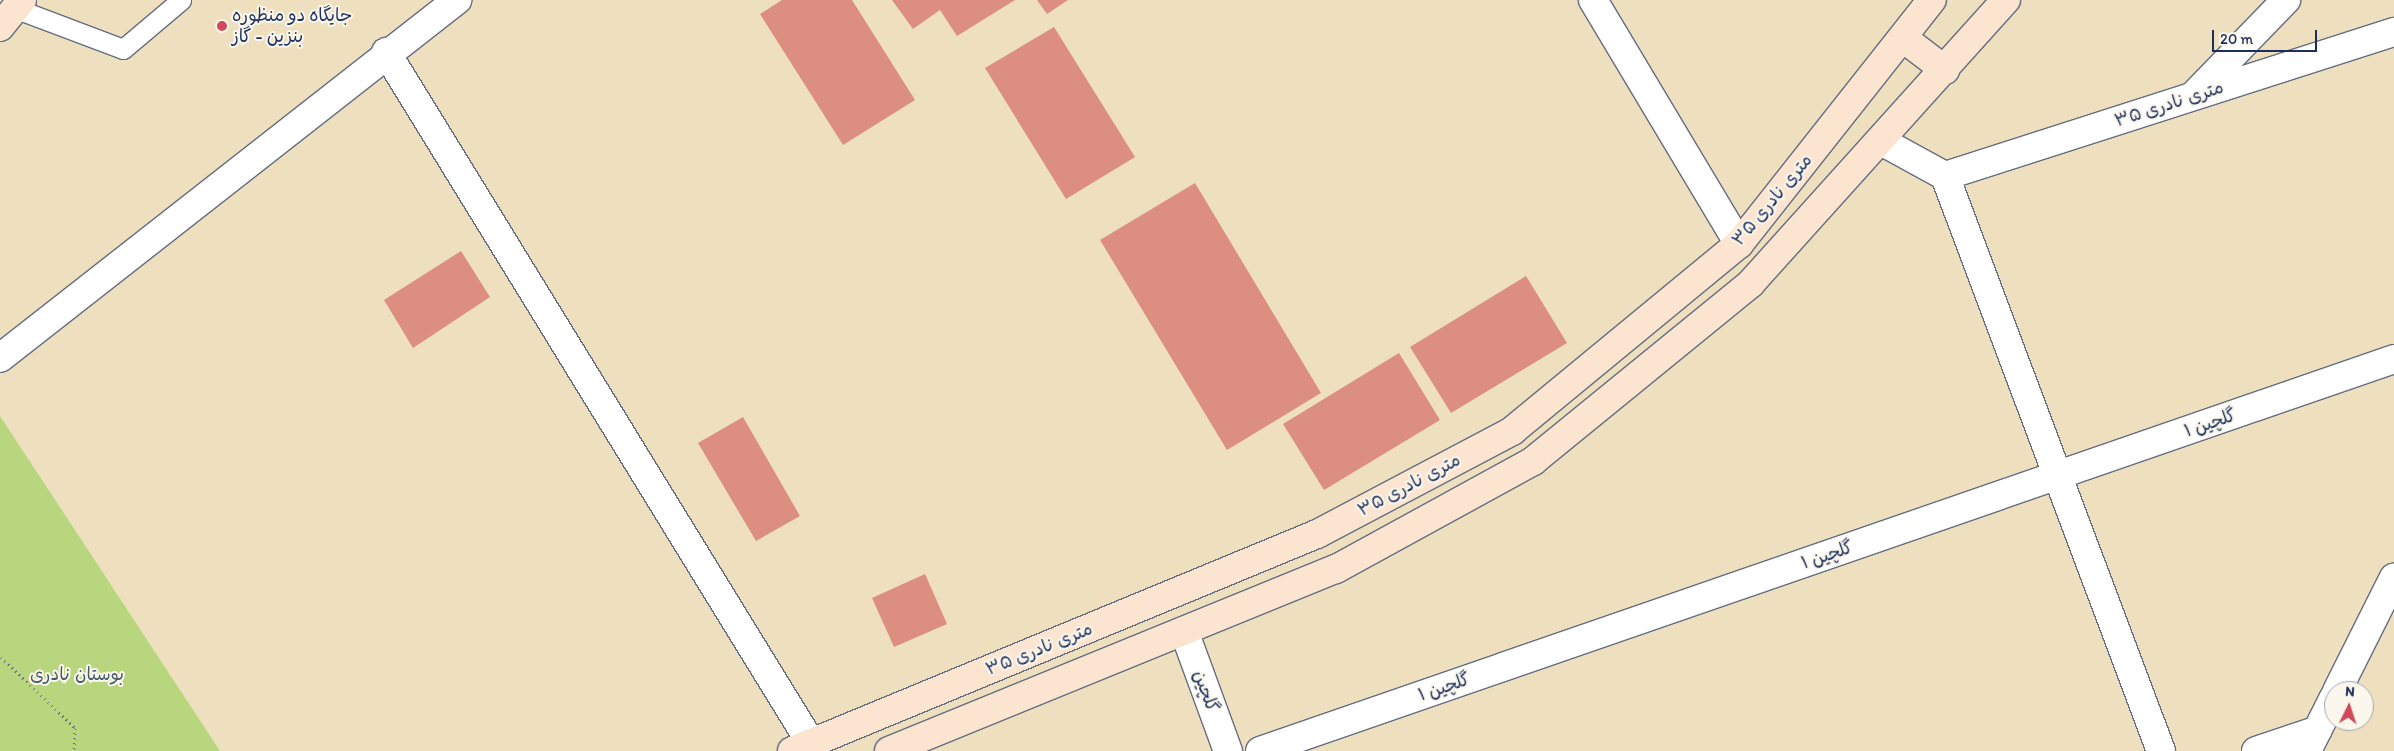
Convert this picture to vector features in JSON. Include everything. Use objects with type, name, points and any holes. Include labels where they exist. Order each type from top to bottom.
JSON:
[{"type":"street","points":[[0,358],[386,52],[428,12],[457,0]]},
{"type":"street","points":[[1594,0],[1738,244]]},
{"type":"street","name":"۳۵ متری نادری","points":[[801,747],[1317,534],[1512,430],[1738,244],[1932,0]]},
{"type":"street","points":[[889,751],[1336,569],[1533,460],[1751,283],[1945,70],[2006,0]]},
{"type":"street","points":[[2193,96],[2286,0]]},
{"type":"street","name":"۳۵ متری نادری","points":[[1945,176],[2394,32]]},
{"type":"street","points":[[1903,38],[1945,70]]},
{"type":"street","points":[[386,52],[801,747]]},
{"type":"street","points":[[1881,141],[1945,176],[2162,751]]},
{"type":"street","name":"گلچین ۱","points":[[1260,751],[2394,359]]},
{"type":"street","points":[[2342,681],[2394,577]]},
{"type":"street","name":"گلچین","points":[[1184,631],[1228,751]]},
{"type":"street","points":[[2256,751],[2312,741],[2324,717]]},
{"type":"lane","points":[[13,12],[123,49],[181,0]]},
{"type":"path","points":[[0,656],[75,728],[74,751]]},
{"type":"green space","name":"بوستان نادری","points":[[0,416],[220,751],[0,751]]},
{"type":"building","points":[[782,0],[852,0],[915,100],[843,145],[760,14]]},
{"type":"building","points":[[892,0],[1015,0],[957,36],[940,10],[913,29]]},
{"type":"building","points":[[1037,0],[1068,0],[1047,14]]},
{"type":"building","points":[[1054,27],[1135,157],[1066,199],[985,68]]},
{"type":"building","points":[[1195,183],[1321,393],[1227,450],[1100,240]]},
{"type":"building","points":[[461,251],[490,297],[413,348],[384,300]]},
{"type":"building","points":[[1526,276],[1567,343],[1451,413],[1410,347]]},
{"type":"building","points":[[1399,353],[1440,420],[1324,490],[1283,424]]},
{"type":"building","points":[[743,417],[800,516],[756,541],[698,443]]},
{"type":"building","points":[[925,574],[947,624],[894,647],[872,598]]},
{"type":"place","name":"جایگاه دو منظوره بنزین - گاز","points":[[222,26]]}]
